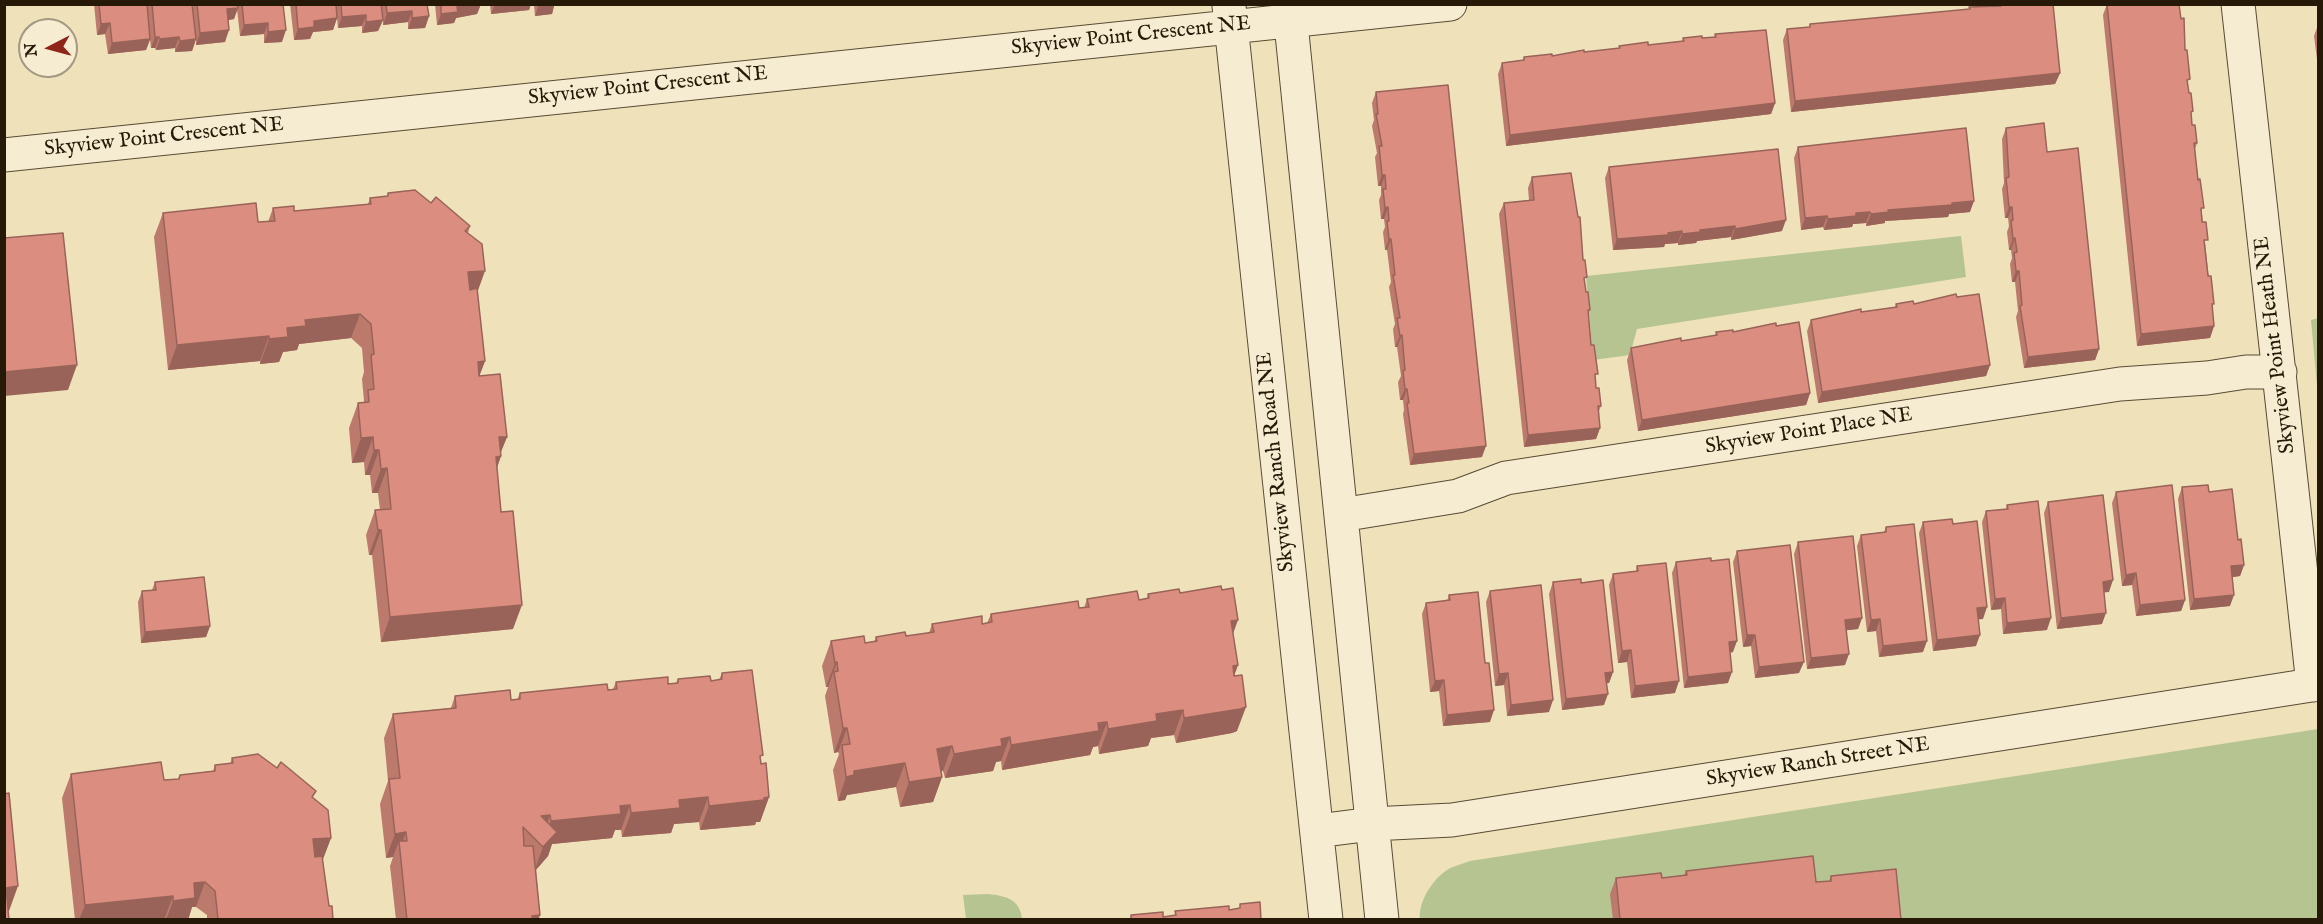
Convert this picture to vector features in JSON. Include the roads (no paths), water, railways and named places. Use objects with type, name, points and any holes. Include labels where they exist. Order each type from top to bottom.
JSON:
[{"type":"street","name":"Skyview Point Crescent NE","points":[[4,155],[1230,16],[1450,4]]},
{"type":"street","name":"Skyview Point Heath NE","points":[[2238,4],[2270,300],[2316,685]]},
{"type":"street","points":[[1290,12],[1382,920]]},
{"type":"street","name":"Skyview Ranch Road NE","points":[[1230,16],[1326,920]]},
{"type":"street","name":"Skyview Point Place NE","points":[[1341,515],[1458,496],[1506,478],[2096,388],[2207,378],[2246,372],[2280,372]]},
{"type":"street","name":"Skyview Ranch Street NE","points":[[1317,831],[1372,824],[1452,820],[2316,685]]}]
